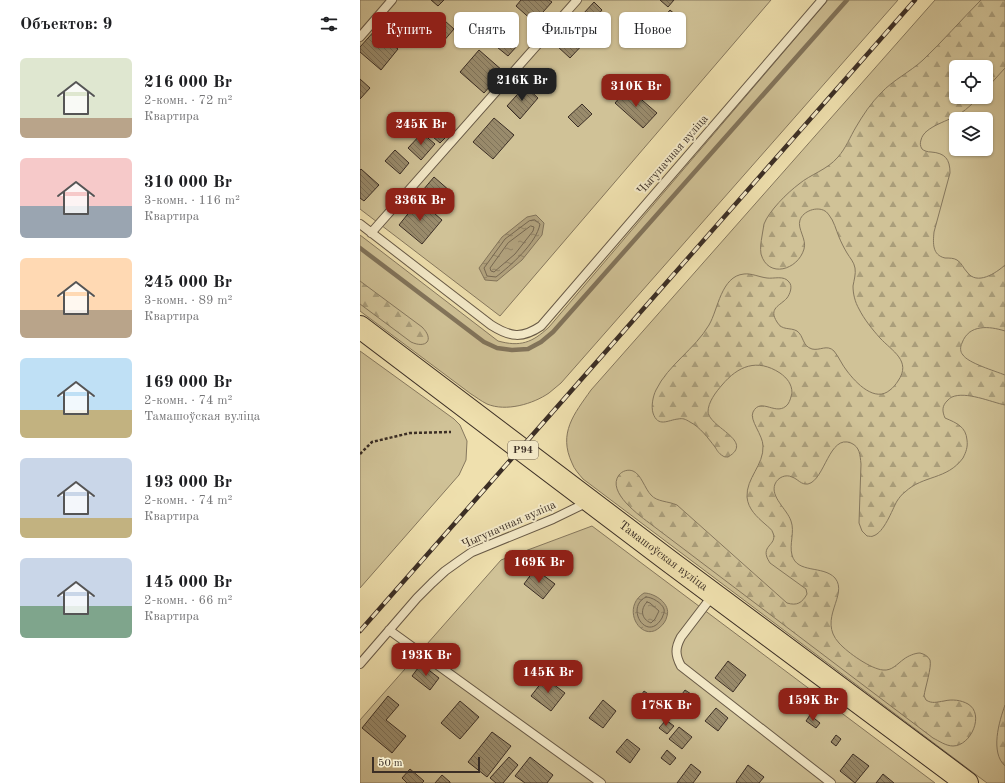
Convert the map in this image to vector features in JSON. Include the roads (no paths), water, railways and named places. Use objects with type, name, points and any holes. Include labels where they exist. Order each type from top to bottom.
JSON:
[{"type":"main road","name":"Тамашоўская вуліца","points":[[360,328],[967,783]]},
{"type":"lane","points":[[360,37],[392,0]]},
{"type":"lane","points":[[360,224],[371,233],[577,0]]},
{"type":"lane","name":"Чыгуначная вуліца","points":[[371,233],[500,330],[509,334],[518,335],[527,334],[535,330],[541,326],[822,0]]},
{"type":"lane","name":"Чыгуначная вуліца","points":[[360,664],[417,598],[445,571],[459,561],[472,552],[553,519],[590,501]]},
{"type":"lane","points":[[714,594],[678,643],[676,651],[677,659],[681,666],[831,783]]},
{"type":"lane","points":[[389,630],[601,783]]},
{"type":"water","points":[[536,215],[544,223],[542,235],[522,260],[497,281],[485,280],[479,268],[502,237],[527,217]]},
{"type":"water","points":[[644,593],[657,597],[667,607],[667,618],[659,628],[652,631],[646,631],[640,627],[633,615],[637,599]]},
{"type":"waterway","points":[[360,248],[484,342],[497,348],[512,350],[528,349],[541,342],[553,332],[847,0]]},
{"type":"railway","points":[[360,631],[915,0]]}]
